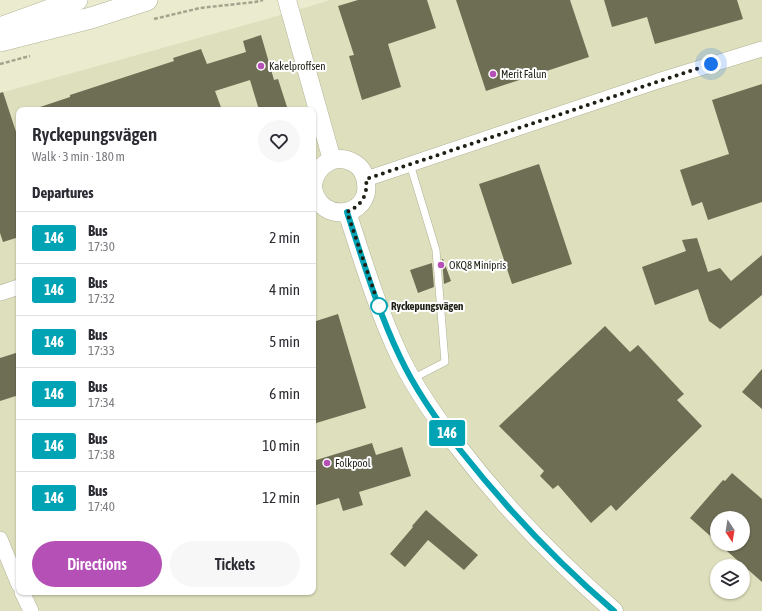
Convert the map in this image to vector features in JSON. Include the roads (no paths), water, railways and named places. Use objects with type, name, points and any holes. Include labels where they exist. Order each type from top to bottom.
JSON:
[{"type":"main road","points":[[0,28],[77,0]]},
{"type":"main road","points":[[0,41],[91,18],[147,0]]},
{"type":"street","points":[[287,0],[332,160]]},
{"type":"street","points":[[366,179],[658,81],[762,49]]},
{"type":"street","points":[[316,174],[324,164],[332,160],[344,159],[360,168],[366,179],[367,187],[361,202],[355,208],[347,212],[334,212],[328,210],[316,198]]},
{"type":"street","points":[[347,212],[385,323],[412,379],[439,423],[476,470],[518,519],[546,548],[614,611]]},
{"type":"street","points":[[0,293],[16,288]]},
{"type":"street","points":[[0,539],[16,578]]},
{"type":"street","points":[[23,595],[31,611]]},
{"type":"lane","points":[[410,164],[436,250],[445,362],[412,379]]},
{"type":"place","name":"Kakelproffsen","points":[[261,66]]},
{"type":"place","name":"Merit Falun","points":[[493,74]]},
{"type":"place","name":"OKQ8 Minipris","points":[[441,265]]},
{"type":"place","name":"Ryckepungsvägen","points":[[379,306]]},
{"type":"place","name":"Folkpool","points":[[327,463]]}]
